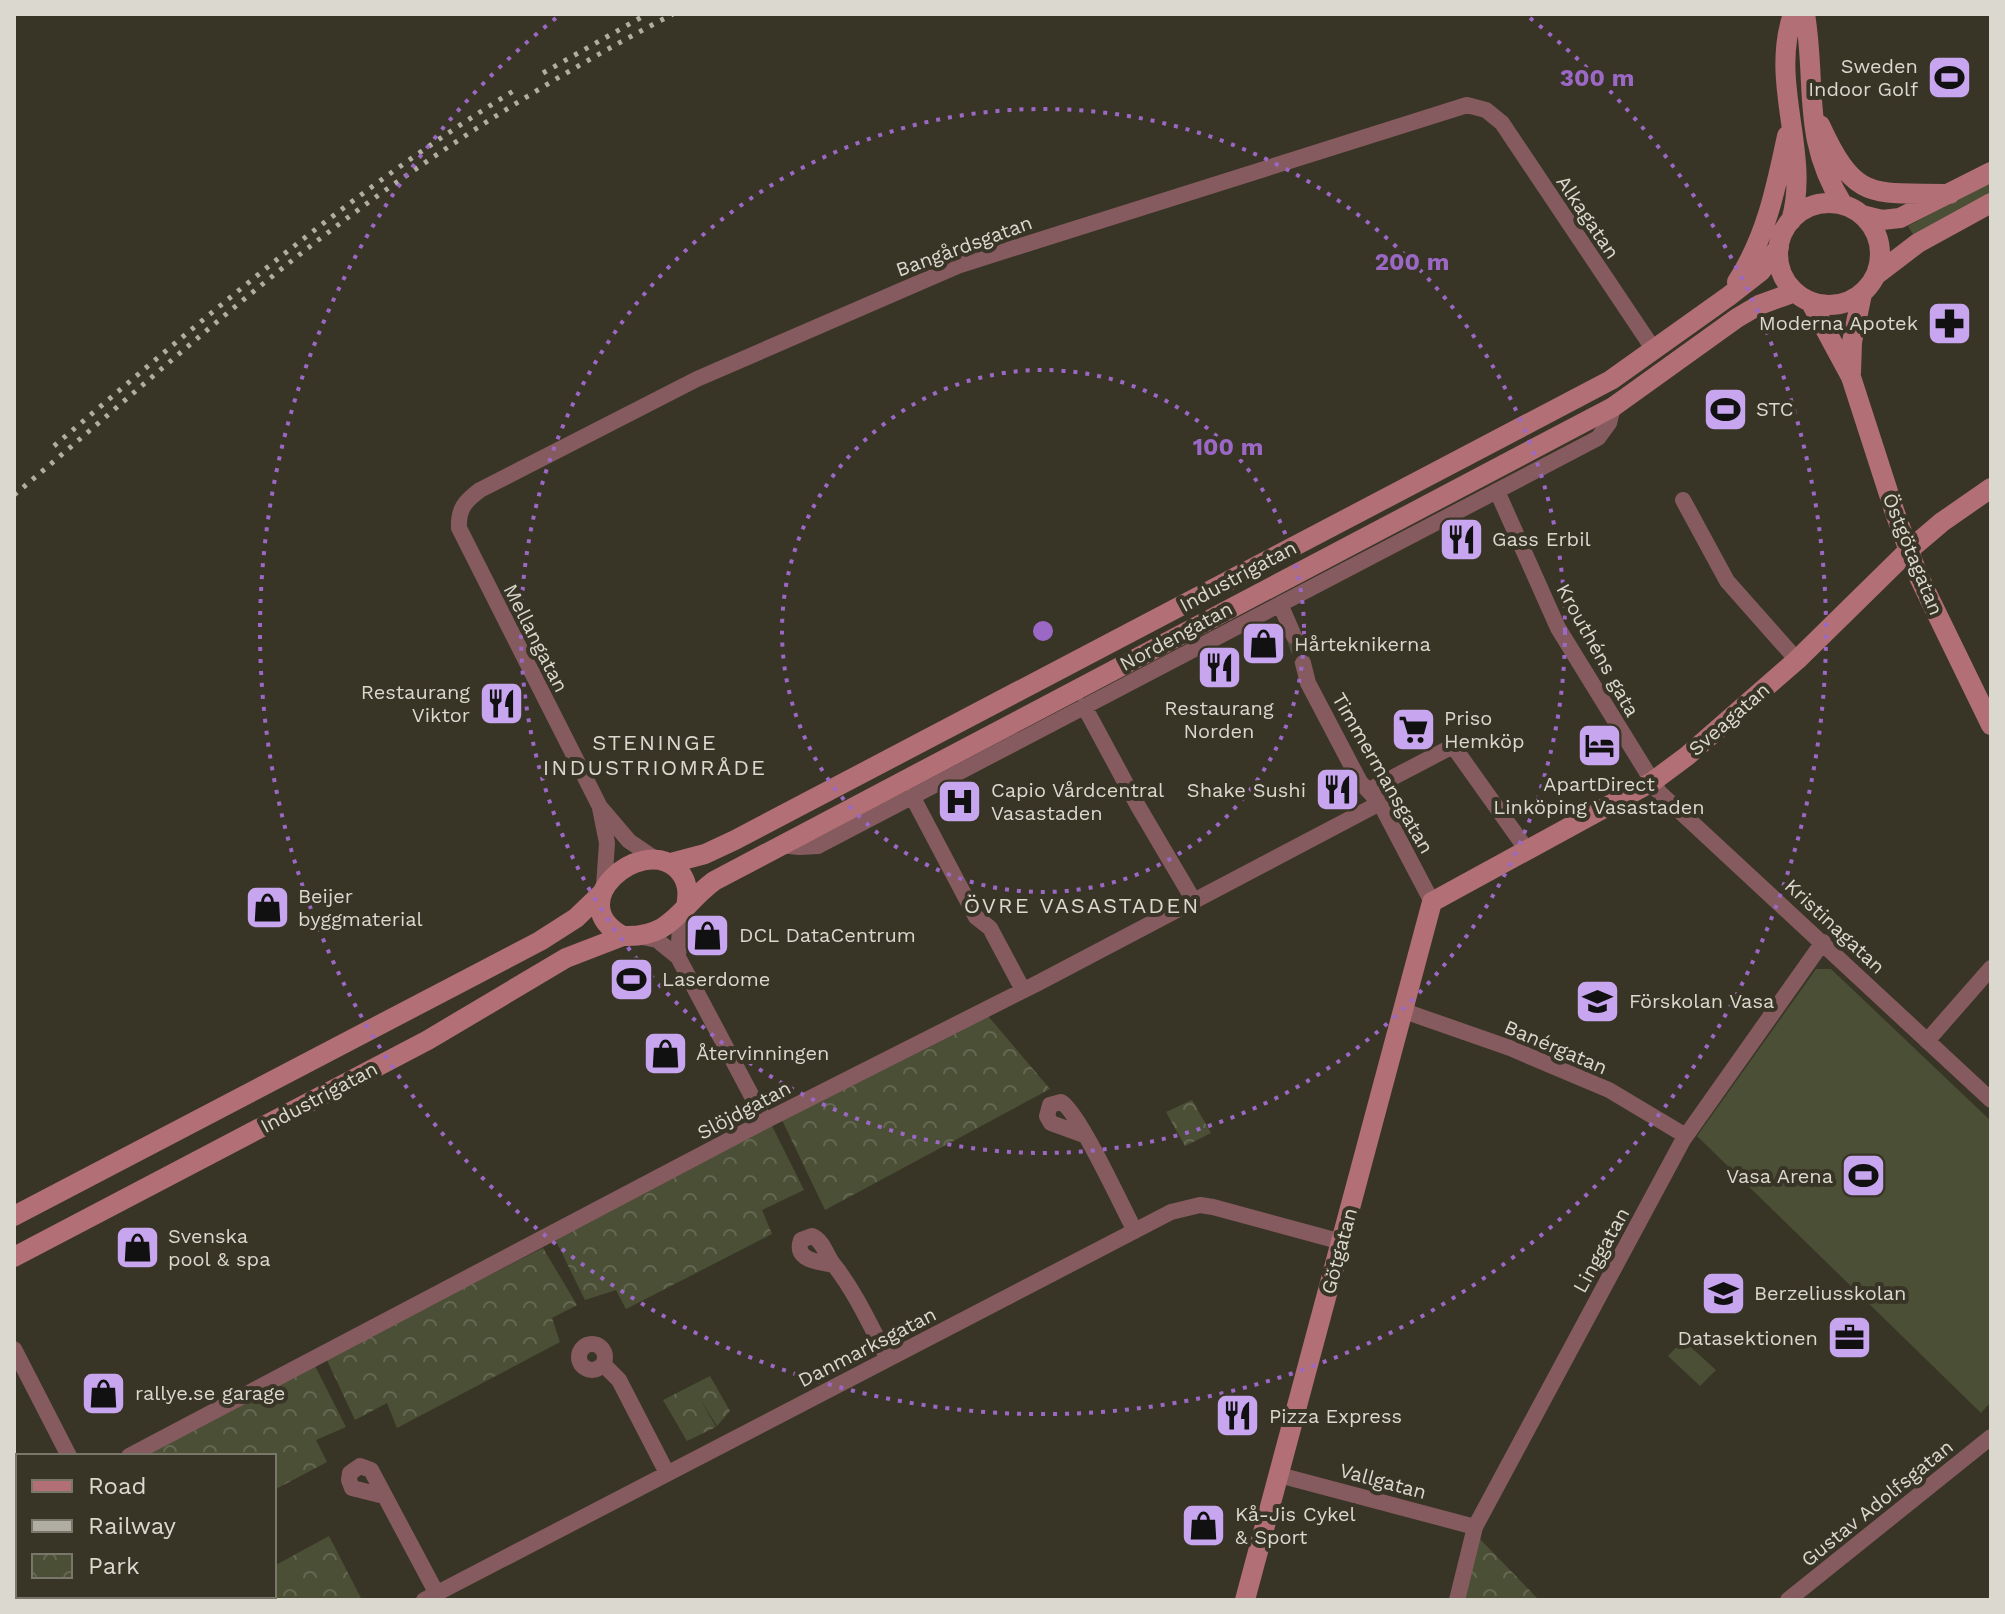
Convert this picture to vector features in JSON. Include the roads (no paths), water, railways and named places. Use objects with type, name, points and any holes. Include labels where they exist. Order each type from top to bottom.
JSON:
[{"type":"main road","points":[[1793,14],[1786,51],[1790,126],[1798,182],[1791,221],[1779,247],[1780,267],[1802,297],[1831,305],[1852,300],[1862,294],[1876,275],[1918,243],[1991,203]]},
{"type":"main road","points":[[1805,14],[1819,155],[1831,185],[1877,236],[1880,249],[1876,275]]},
{"type":"main road","points":[[1812,106],[1830,147],[1850,175],[1862,185],[1877,193],[1894,195],[1950,194]]},
{"type":"main road","points":[[1729,296],[1766,226],[1790,126]]},
{"type":"main road","points":[[1791,221],[1809,207],[1832,203],[1882,220],[1891,220],[1914,212],[1991,172]]},
{"type":"main road","name":"Industrigatan","points":[[664,862],[705,854],[735,840],[1611,380],[1761,271],[1779,247]]},
{"type":"main road","name":"Östgötagatan","points":[[1851,377],[1852,342],[1862,294]]},
{"type":"main road","name":"Industrigatan","points":[[683,911],[700,891],[714,881],[780,845],[1613,407],[1759,305],[1802,297]]},
{"type":"main road","name":"Östgötagatan","points":[[1802,297],[1851,377],[1918,575],[1991,725]]},
{"type":"main road","name":"Sveagatan","points":[[1432,902],[1652,782],[1687,756],[1797,660],[1909,550],[1942,522],[1991,488]]},
{"type":"main road","points":[[645,860],[664,862],[680,872],[687,885],[689,894],[683,911],[665,927],[630,936],[612,930],[599,906],[603,889],[628,866],[645,860]]},
{"type":"main road","name":"Industrigatan","points":[[14,1216],[540,941],[576,918],[603,889]]},
{"type":"main road","name":"Götgatan","points":[[1245,1600],[1432,902]]},
{"type":"main road","name":"Industrigatan","points":[[14,1257],[420,1044],[566,958],[630,936]]},
{"type":"street","name":"Bangårdsgatan","points":[[480,490],[697,379],[960,265],[1467,105],[1486,110]]},
{"type":"street","name":"Alkagatan","points":[[1486,110],[1502,123],[1654,350]]},
{"type":"street","name":"Nordengatan","points":[[780,845],[818,846],[1598,438],[1609,423],[1613,407]]},
{"type":"street","name":"Mellangatan","points":[[480,490],[466,500],[458,514],[462,539],[600,807],[629,841],[664,862]]},
{"type":"street","name":"Krouthéns gata","points":[[1497,491],[1558,628],[1652,782]]},
{"type":"street","points":[[1683,500],[1727,581],[1797,660]]},
{"type":"street","points":[[1280,604],[1294,636]]},
{"type":"street","name":"Timmermansgatan","points":[[1303,663],[1312,691],[1360,782],[1380,803],[1432,902]]},
{"type":"street","points":[[1084,706],[1194,901]]},
{"type":"street","points":[[1369,790],[1453,746],[1527,850]]},
{"type":"street","name":"Kristinagatan","points":[[1652,782],[1661,795],[1991,1100]]},
{"type":"street","points":[[912,796],[976,917],[990,928],[1023,990]]},
{"type":"street","name":"Slöjdgatan","points":[[133,1454],[765,1121],[1380,803]]},
{"type":"street","name":"Mellangatan","points":[[600,807],[607,843],[603,889]]},
{"type":"street","points":[[678,957],[683,911]]},
{"type":"street","points":[[630,936],[657,940],[678,957],[765,1121]]},
{"type":"street","name":"Linggatan","points":[[1457,1600],[1475,1527],[1686,1136],[1823,942]]},
{"type":"street","points":[[1927,1041],[1991,968]]},
{"type":"street","name":"Banérgatan","points":[[1404,1011],[1510,1048],[1609,1090],[1686,1136]]},
{"type":"street","points":[[1084,1135],[1135,1231]]},
{"type":"street","name":"Danmarksgatan","points":[[430,1597],[1171,1212],[1200,1205],[1342,1242]]},
{"type":"street","points":[[833,1265],[846,1280],[888,1359]]},
{"type":"street","points":[[14,1349],[68,1454]]},
{"type":"street","points":[[603,1364],[619,1380],[667,1473]]},
{"type":"street","name":"Gustav Adolfsgatan","points":[[1788,1600],[1991,1437]]},
{"type":"street","name":"Vallgatan","points":[[1279,1475],[1475,1527]]},
{"type":"street","points":[[384,1496],[430,1597]]},
{"type":"tunnel","points":[[1294,636],[1303,663]]},
{"type":"railway","points":[[543,73],[647,14]]},
{"type":"railway","points":[[14,495],[233,308],[369,202],[518,102],[673,14]]},
{"type":"railway","points":[[54,446],[221,305],[335,214],[454,129],[515,90]]},
{"type":"place","name":"Sweden Indoor Golf","points":[[1949,77]]},
{"type":"place","name":"Moderna Apotek","points":[[1949,323]]},
{"type":"place","name":"STC","points":[[1725,409]]},
{"type":"place","name":"Gass Erbil","points":[[1461,539]]},
{"type":"place","name":"Hårteknikerna","points":[[1263,644]]},
{"type":"place","name":"Restaurang Norden","points":[[1219,668]]},
{"type":"place","name":"Restaurang Viktor","points":[[501,703]]},
{"type":"place","name":"Priso Hemköp","points":[[1413,730]]},
{"type":"place","name":"ApartDirect Linköping Vasastaden","points":[[1599,745]]},
{"type":"place","name":"Shake Sushi","points":[[1337,790]]},
{"type":"place","name":"Capio Vårdcentral Vasastaden","points":[[960,801]]},
{"type":"place","name":"Beijer byggmaterial","points":[[267,907]]},
{"type":"place","name":"DCL DataCentrum","points":[[708,935]]},
{"type":"place","name":"Laserdome","points":[[631,979]]},
{"type":"place","name":"Förskolan Vasa","points":[[1598,1001]]},
{"type":"place","name":"Återvinningen","points":[[665,1053]]},
{"type":"place","name":"Vasa Arena","points":[[1864,1176]]},
{"type":"place","name":"Svenska pool & spa","points":[[137,1247]]},
{"type":"place","name":"Berzeliusskolan","points":[[1723,1293]]},
{"type":"place","name":"Datasektionen","points":[[1849,1338]]},
{"type":"place","name":"rallye.se garage","points":[[104,1393]]},
{"type":"place","name":"Pizza Express","points":[[1238,1416]]},
{"type":"place","name":"Kå-Jis Cykel & Sport","points":[[1204,1525]]},
{"type":"district","name":"STENINGE INDUSTRIOMRÅDE","points":[[655,754]]},
{"type":"district","name":"ÖVRE VASASTADEN","points":[[1082,905]]}]
